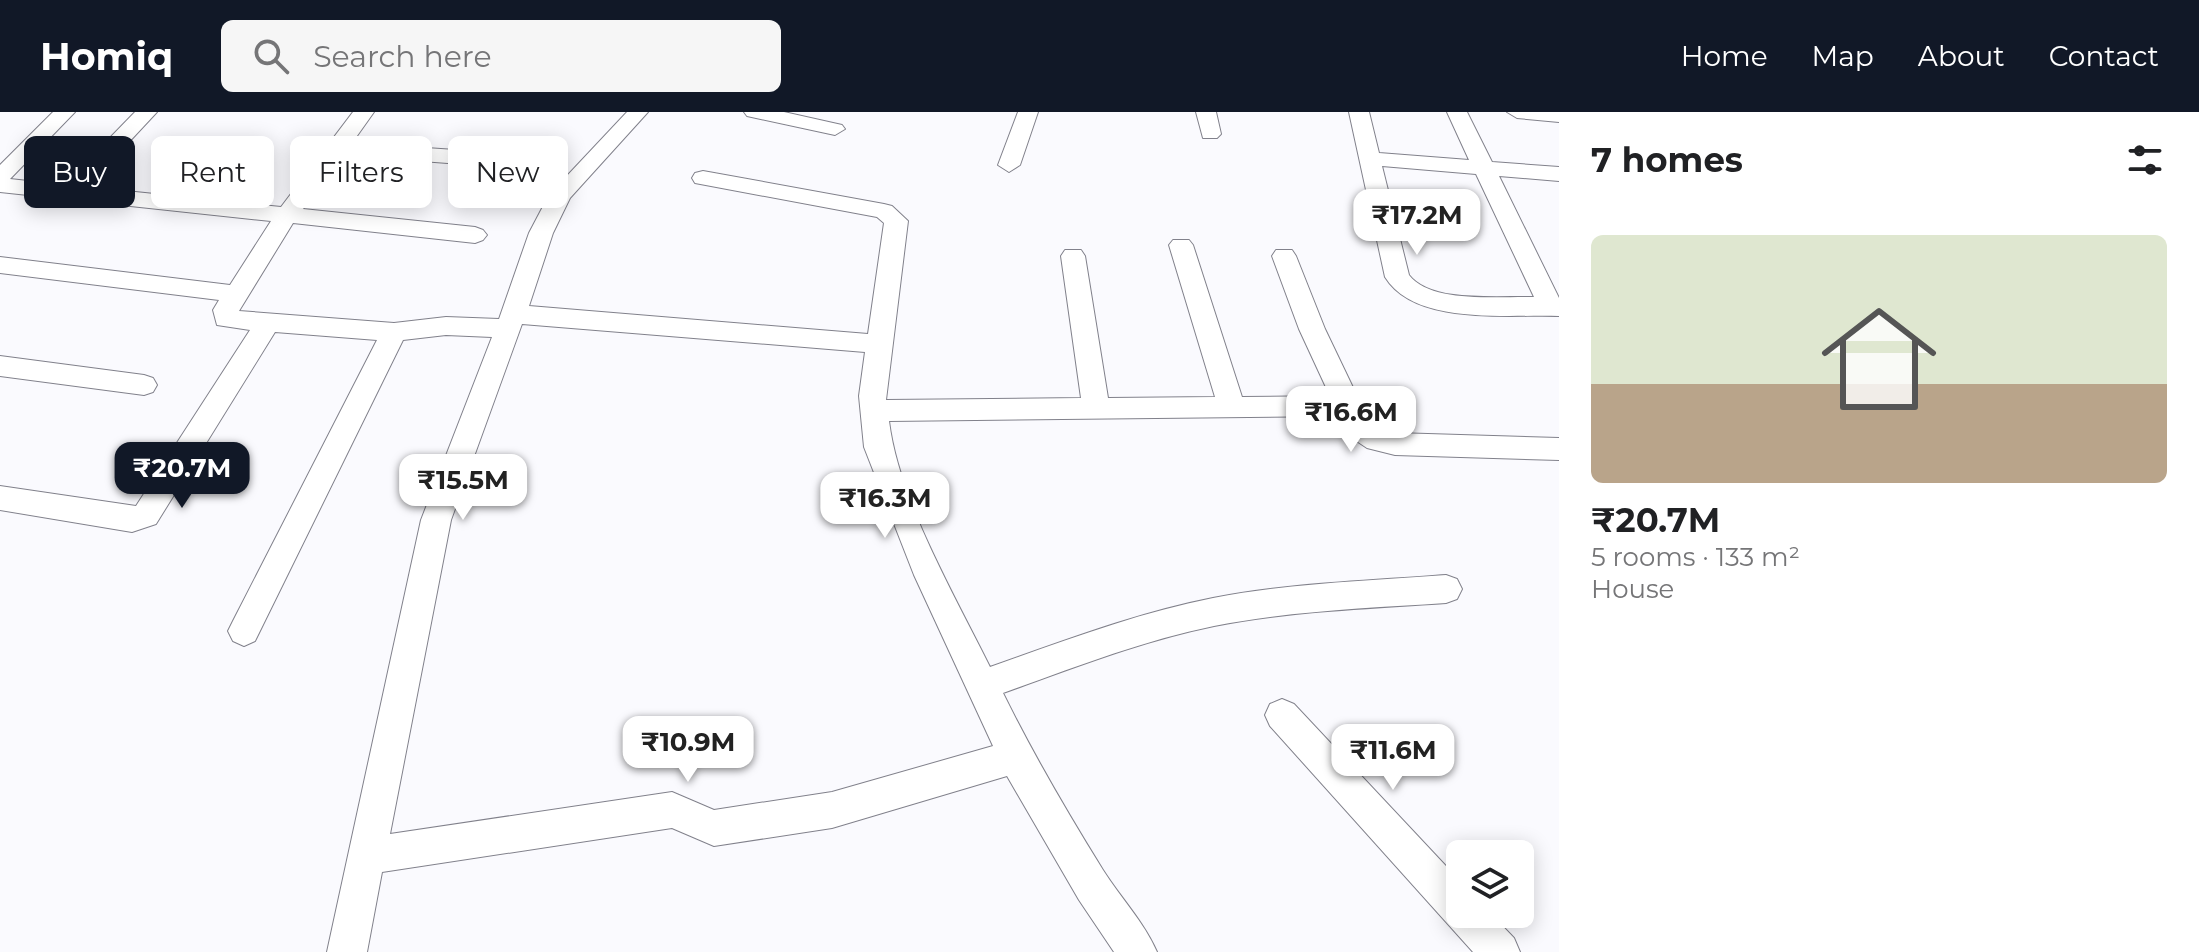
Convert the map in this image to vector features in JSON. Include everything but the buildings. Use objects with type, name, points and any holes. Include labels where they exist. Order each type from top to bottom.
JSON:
[{"type":"street","points":[[0,177],[65,112]]},
{"type":"street","points":[[124,136],[147,112]]},
{"type":"street","points":[[345,136],[364,112]]},
{"type":"street","points":[[347,952],[436,520],[541,233],[560,195],[638,112]]},
{"type":"street","points":[[754,112],[835,129]]},
{"type":"street","points":[[1009,165],[1028,112]]},
{"type":"street","points":[[1206,112],[1210,134]]},
{"type":"street","points":[[1359,112],[1397,277],[1406,289],[1439,303],[1555,307],[1457,112]]},
{"type":"street","points":[[1517,112],[1559,116]]},
{"type":"street","points":[[1371,159],[1559,174]]},
{"type":"street","points":[[703,178],[884,211],[892,216],[896,229],[877,344],[872,396],[878,447],[895,495],[1016,756],[1092,887],[1137,952]]},
{"type":"street","points":[[0,185],[24,188]]},
{"type":"street","points":[[135,200],[475,235]]},
{"type":"street","points":[[292,208],[226,310],[226,319],[394,332],[510,321],[877,344]]},
{"type":"street","points":[[1181,245],[1232,409]]},
{"type":"street","points":[[1073,256],[1096,410]]},
{"type":"street","points":[[1284,256],[1346,406],[1359,428],[1377,440],[1395,444],[1559,449]]},
{"type":"street","points":[[0,265],[236,294]]},
{"type":"street","points":[[0,498],[132,520],[146,515],[267,324]]},
{"type":"street","points":[[244,631],[394,332]]},
{"type":"street","points":[[0,366],[144,385]]},
{"type":"street","points":[[874,411],[1346,406]]},
{"type":"street","points":[[982,685],[1139,632],[1214,612],[1296,601],[1446,589]]},
{"type":"street","points":[[1282,715],[1446,894]]},
{"type":"street","points":[[366,856],[672,810],[714,828],[832,810],[1016,756]]},
{"type":"street","points":[[1478,928],[1500,952]]}]
